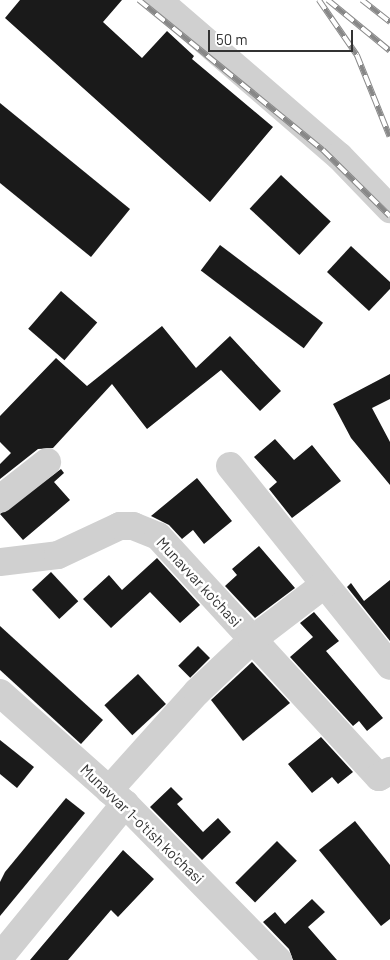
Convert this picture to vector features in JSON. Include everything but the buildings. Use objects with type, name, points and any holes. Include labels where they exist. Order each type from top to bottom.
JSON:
[{"type":"street","points":[[158,0],[338,156],[390,209]]},
{"type":"street","points":[[0,499],[47,462]]},
{"type":"street","points":[[230,466],[390,666]]},
{"type":"street","name":"Munavvar ko'chasi","points":[[0,562],[47,558],[109,530],[133,526],[158,536],[379,776],[390,771]]},
{"type":"street","name":"Munavvar ko'chasi","points":[[0,957],[117,797],[197,692],[252,640],[324,585]]},
{"type":"street","name":"Munavvar 1-o'tish ko'chasi","points":[[0,693],[117,797],[278,960]]},
{"type":"railway","points":[[139,0],[323,150],[390,216]]},
{"type":"railway","points":[[319,0],[357,55],[390,137]]},
{"type":"railway","points":[[328,0],[390,51]]},
{"type":"railway","points":[[362,0],[390,22]]}]
